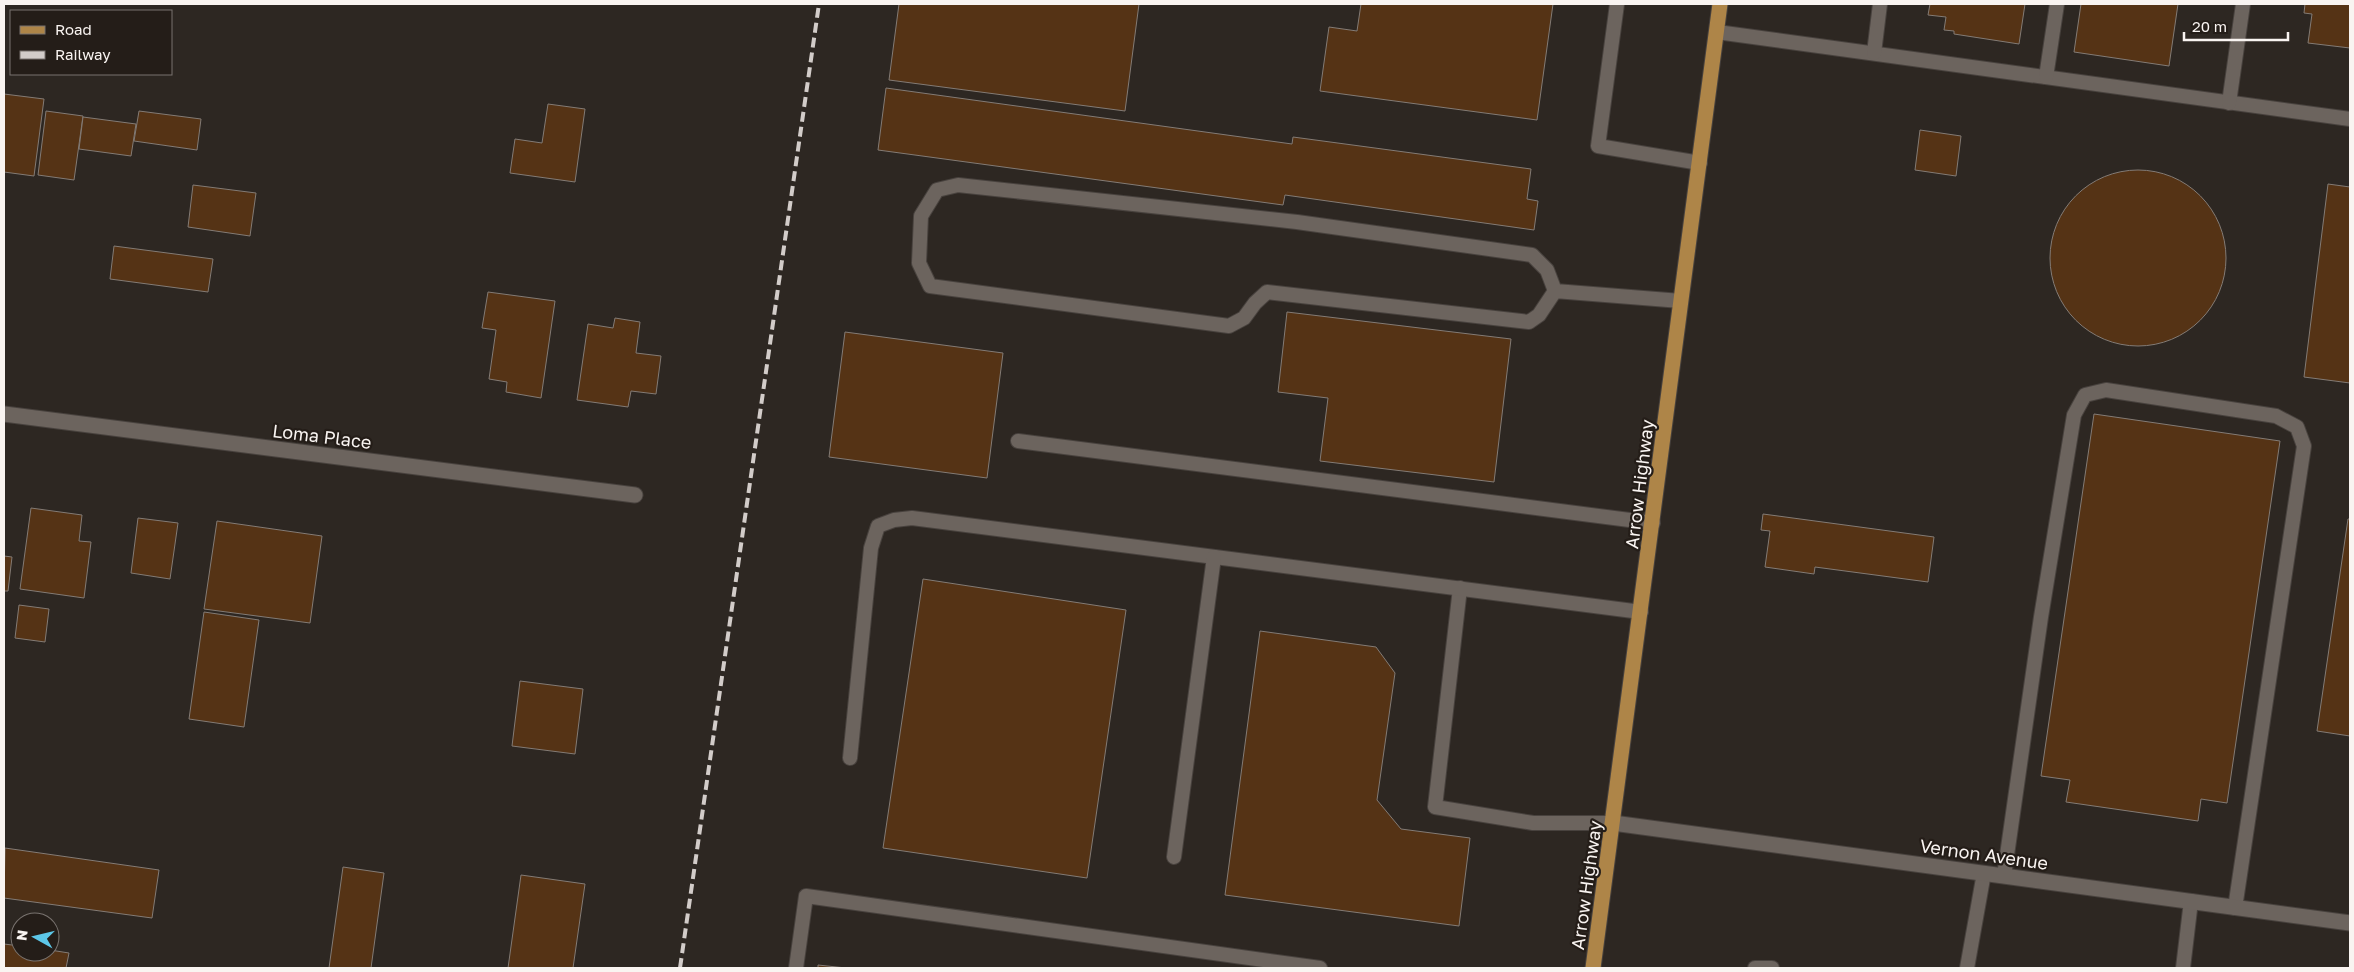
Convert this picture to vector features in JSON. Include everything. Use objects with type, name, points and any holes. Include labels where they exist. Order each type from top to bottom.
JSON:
[{"type":"main road","name":"Arrow Highway","points":[[1593,968],[1720,4]]},
{"type":"street","name":"Loma Place","points":[[4,414],[635,495]]},
{"type":"street","name":"Vernon Avenue","points":[[1613,822],[2350,923]]},
{"type":"lane","points":[[1617,4],[1598,146],[1700,163]]},
{"type":"lane","points":[[1874,53],[1880,4]]},
{"type":"lane","points":[[2046,77],[2057,4]]},
{"type":"lane","points":[[2229,103],[2243,4]]},
{"type":"lane","points":[[1717,32],[2350,120]]},
{"type":"lane","points":[[958,185],[1297,222],[1532,255],[1547,270],[1555,291],[1539,315],[1529,322],[1267,292],[1255,303],[1244,318],[1228,326],[930,286],[919,263],[921,216],[937,190],[958,185]]},
{"type":"lane","points":[[1555,291],[1682,301]]},
{"type":"lane","points":[[2004,876],[2041,617],[2074,415],[2085,395],[2106,390],[2276,416],[2297,427],[2304,446],[2236,908]]},
{"type":"lane","points":[[1018,440],[1653,523]]},
{"type":"lane","points":[[850,758],[871,548],[878,526],[894,520],[912,518],[1641,612]]},
{"type":"lane","points":[[1174,857],[1214,557]]},
{"type":"lane","points":[[1460,588],[1435,807],[1533,823],[1613,822]]},
{"type":"lane","points":[[1968,968],[1984,873]]},
{"type":"lane","points":[[796,968],[806,896],[1320,968]]},
{"type":"lane","points":[[2183,968],[2191,901]]},
{"type":"lane","points":[[1755,968],[1772,968]]},
{"type":"building","points":[[899,4],[1139,4],[1125,111],[889,80]]},
{"type":"building","points":[[1361,4],[1553,4],[1537,120],[1320,91],[1329,27],[1357,31]]},
{"type":"building","points":[[1930,4],[2025,4],[2019,44],[1954,34],[1954,31],[1944,30],[1946,17],[1928,15]]},
{"type":"building","points":[[2081,4],[2178,4],[2169,66],[2074,52]]},
{"type":"building","points":[[2305,4],[2350,4],[2350,48],[2308,43],[2312,14],[2304,13]]},
{"type":"building","points":[[886,88],[1292,144],[1293,137],[1531,169],[1527,199],[1538,201],[1534,230],[1285,195],[1283,205],[878,150]]},
{"type":"building","points":[[4,94],[44,99],[34,176],[4,172]]},
{"type":"building","points":[[548,104],[585,109],[575,182],[510,173],[515,139],[542,143]]},
{"type":"building","points":[[46,111],[83,116],[74,180],[38,175]]},
{"type":"building","points":[[139,111],[201,119],[197,150],[134,141]]},
{"type":"building","points":[[83,117],[136,124],[131,156],[79,149]]},
{"type":"building","points":[[1920,130],[1961,136],[1956,176],[1915,170]]},
{"type":"building","points":[[2138,170],[2164,174],[2179,180],[2194,190],[2206,202],[2216,217],[2222,232],[2226,258],[2222,284],[2216,299],[2206,314],[2194,326],[2179,336],[2164,342],[2138,346],[2112,342],[2097,336],[2082,326],[2070,314],[2060,299],[2054,284],[2050,258],[2054,232],[2060,217],[2070,202],[2082,190],[2097,180],[2112,174]]},
{"type":"building","points":[[2328,184],[2350,187],[2350,383],[2304,377]]},
{"type":"building","points":[[193,185],[256,193],[250,236],[188,227]]},
{"type":"building","points":[[114,246],[213,259],[208,292],[110,279]]},
{"type":"building","points":[[488,292],[555,301],[541,398],[506,392],[507,382],[489,379],[496,330],[482,328]]},
{"type":"building","points":[[1287,312],[1511,339],[1494,482],[1320,461],[1328,398],[1278,392]]},
{"type":"building","points":[[615,318],[640,322],[636,353],[661,356],[656,394],[631,391],[628,407],[577,400],[588,324],[613,328]]},
{"type":"building","points":[[845,332],[1003,353],[987,478],[829,457]]},
{"type":"building","points":[[2094,414],[2280,441],[2227,803],[2201,799],[2198,821],[2066,802],[2070,780],[2041,776]]},
{"type":"building","points":[[31,508],[82,515],[79,541],[91,542],[84,598],[20,589]]},
{"type":"building","points":[[1763,514],[1934,537],[1928,582],[1815,567],[1814,574],[1765,567],[1770,531],[1761,530]]},
{"type":"building","points":[[138,518],[178,523],[170,579],[131,573]]},
{"type":"building","points":[[2348,519],[2350,519],[2350,736],[2317,731]]},
{"type":"building","points":[[217,521],[322,536],[310,623],[204,609]]},
{"type":"building","points":[[4,556],[12,557],[8,591],[4,591]]},
{"type":"building","points":[[923,579],[1126,610],[1087,878],[883,848]]},
{"type":"building","points":[[19,605],[49,609],[45,642],[15,638]]},
{"type":"building","points":[[204,612],[259,620],[244,727],[189,719]]},
{"type":"building","points":[[1260,631],[1376,647],[1395,673],[1377,800],[1401,829],[1470,838],[1459,926],[1225,895]]},
{"type":"building","points":[[520,681],[583,689],[575,754],[512,746]]},
{"type":"building","points":[[5,848],[159,870],[152,918],[4,898]]},
{"type":"building","points":[[343,867],[384,873],[371,968],[329,968]]},
{"type":"building","points":[[521,875],[585,884],[573,968],[508,968]]},
{"type":"building","points":[[4,944],[10,945],[10,962],[60,962],[60,952],[69,953],[66,968],[4,968]]},
{"type":"building","points":[[818,965],[846,968],[818,968]]},
{"type":"railway","points":[[680,968],[819,4]]}]
